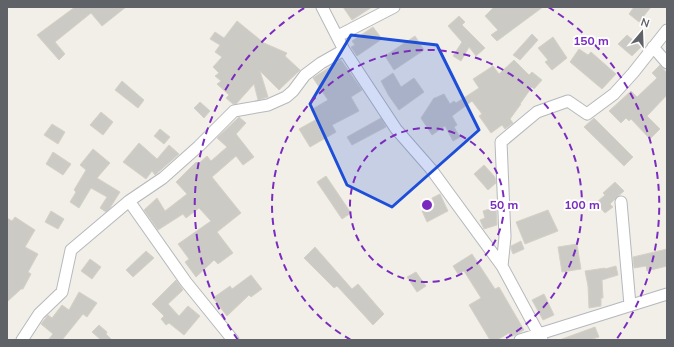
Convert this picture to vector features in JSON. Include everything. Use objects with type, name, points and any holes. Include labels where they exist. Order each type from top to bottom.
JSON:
[{"type":"street","points":[[322,7],[344,50],[396,129],[435,175],[502,266],[540,337]]},
{"type":"street","points":[[338,36],[394,7]]},
{"type":"street","points":[[502,266],[505,237],[501,142],[537,112],[568,101],[587,114],[618,88],[633,73],[667,30]]},
{"type":"street","points":[[653,47],[667,63]]},
{"type":"street","points":[[22,340],[39,314],[62,292],[71,250],[129,201],[163,178],[234,112],[268,105],[286,97],[293,91],[305,75],[321,63],[344,50]]},
{"type":"street","points":[[129,201],[186,282],[233,340]]},
{"type":"street","points":[[621,202],[630,305]]},
{"type":"street","points":[[520,340],[540,337],[630,305],[667,294]]},
{"type":"highlighted area","points":[[351,35],[437,45],[479,130],[392,207],[347,185],[310,104]]},
{"type":"building","points":[[75,7],[126,7],[102,26],[91,13],[55,42],[65,54],[59,60],[37,35]]},
{"type":"building","points":[[343,7],[372,7],[352,20]]},
{"type":"building","points":[[494,7],[543,7],[497,41],[491,35],[498,30],[485,16]]},
{"type":"building","points":[[634,7],[651,7],[639,22],[629,14]]},
{"type":"building","points":[[459,16],[465,22],[462,25],[485,48],[476,56],[469,47],[461,61],[453,56],[462,42],[448,26]]},
{"type":"building","points":[[237,21],[264,43],[287,53],[285,56],[300,70],[279,90],[260,71],[268,97],[258,100],[254,84],[236,104],[233,104],[226,98],[229,95],[217,84],[221,81],[215,76],[219,73],[213,67],[222,57],[215,52],[220,45],[210,39],[215,32],[224,38]]},
{"type":"building","points":[[373,27],[382,39],[357,56],[351,47],[355,45],[352,41]]},
{"type":"building","points":[[532,34],[538,40],[520,60],[513,55]]},
{"type":"building","points":[[627,35],[641,47],[632,56],[618,44]]},
{"type":"building","points":[[415,36],[424,50],[394,70],[385,56]]},
{"type":"building","points":[[553,37],[567,58],[552,70],[545,62],[548,60],[538,48]]},
{"type":"building","points":[[579,49],[588,55],[591,52],[616,74],[602,89],[570,62]]},
{"type":"building","points":[[341,60],[362,90],[351,97],[359,111],[332,125],[336,132],[310,147],[299,129],[317,119],[311,110],[328,100],[313,78]]},
{"type":"building","points":[[514,60],[529,75],[532,72],[542,80],[534,89],[532,87],[520,104],[510,119],[513,123],[505,129],[502,125],[491,133],[479,116],[482,114],[472,101],[452,116],[457,125],[454,127],[460,137],[453,141],[445,126],[432,135],[421,118],[434,98],[444,94],[450,104],[454,101],[456,103],[479,88],[473,79],[493,66],[499,74]]},
{"type":"building","points":[[660,65],[667,73],[667,95],[647,116],[660,129],[650,139],[631,119],[629,121],[626,118],[621,123],[609,111],[631,91],[637,97],[657,78],[652,73]]},
{"type":"building","points":[[393,73],[401,87],[414,78],[424,92],[399,110],[381,81]]},
{"type":"building","points":[[122,81],[144,100],[138,108],[115,90]]},
{"type":"building","points":[[200,102],[210,111],[204,118],[194,108]]},
{"type":"building","points":[[101,112],[113,122],[103,135],[90,125]]},
{"type":"building","points":[[239,117],[246,123],[236,134],[254,157],[243,165],[236,156],[212,177],[241,213],[217,232],[233,253],[218,264],[214,260],[196,277],[185,262],[189,259],[178,244],[211,221],[199,208],[186,218],[183,214],[158,230],[144,210],[157,198],[165,211],[187,194],[176,182],[196,162],[198,164],[207,156],[211,161],[227,147],[217,138]]},
{"type":"building","points":[[381,118],[386,127],[352,145],[347,137]]},
{"type":"building","points":[[594,118],[633,157],[624,166],[584,127]]},
{"type":"building","points":[[52,124],[65,132],[58,144],[44,135]]},
{"type":"building","points":[[160,129],[170,137],[164,144],[154,136]]},
{"type":"building","points":[[139,143],[157,159],[169,145],[179,154],[155,175],[152,171],[146,179],[123,162]]},
{"type":"building","points":[[93,149],[110,163],[97,178],[120,192],[106,212],[100,208],[107,197],[91,188],[79,208],[70,202],[76,192],[74,190],[86,170],[80,165]]},
{"type":"building","points":[[53,152],[71,164],[63,175],[46,164]]},
{"type":"building","points":[[484,165],[495,177],[496,183],[488,190],[474,174]]},
{"type":"building","points":[[326,176],[351,213],[342,219],[317,182]]},
{"type":"building","points":[[615,182],[624,191],[610,204],[613,207],[605,213],[596,203],[605,195],[603,193]]},
{"type":"building","points":[[440,194],[448,211],[427,222],[422,211],[435,205],[432,198]]},
{"type":"building","points":[[496,207],[497,225],[484,229],[480,220],[485,218],[483,211]]},
{"type":"building","points":[[548,210],[558,231],[525,244],[516,222]]},
{"type":"building","points":[[51,211],[64,219],[58,229],[45,222]]},
{"type":"building","points":[[15,217],[35,230],[25,247],[38,254],[28,272],[31,274],[23,289],[21,289],[7,302],[7,218],[12,221]]},
{"type":"building","points":[[521,241],[524,249],[513,254],[511,246]]},
{"type":"building","points":[[577,244],[581,269],[562,272],[558,247]]},
{"type":"building","points":[[315,247],[352,289],[358,284],[384,314],[373,325],[337,286],[334,288],[304,258]]},
{"type":"building","points":[[667,249],[667,266],[647,271],[646,266],[634,268],[633,257]]},
{"type":"building","points":[[146,251],[154,258],[133,277],[126,270]]},
{"type":"building","points":[[472,254],[495,289],[499,287],[524,330],[511,337],[509,333],[497,340],[490,340],[469,305],[481,298],[464,271],[458,274],[453,266]]},
{"type":"building","points":[[90,259],[101,267],[92,279],[81,271]]},
{"type":"building","points":[[616,266],[618,275],[602,280],[603,298],[601,298],[601,306],[589,308],[588,286],[585,271],[605,269]]},
{"type":"building","points":[[416,272],[426,286],[417,292],[407,277]]},
{"type":"building","points":[[251,275],[262,289],[251,297],[249,295],[227,316],[213,298],[230,286],[232,289]]},
{"type":"building","points":[[176,280],[183,290],[168,304],[179,316],[188,306],[200,316],[184,335],[169,323],[166,325],[161,319],[164,316],[152,304]]},
{"type":"building","points":[[79,292],[97,303],[87,317],[83,314],[62,340],[48,340],[53,334],[41,324],[48,315],[52,318],[62,305],[69,310]]},
{"type":"building","points":[[544,294],[554,315],[543,320],[532,300]]},
{"type":"building","points":[[99,325],[107,332],[106,334],[112,340],[101,340],[92,332]]},
{"type":"building","points":[[595,327],[599,337],[589,340],[562,340],[562,339]]}]
